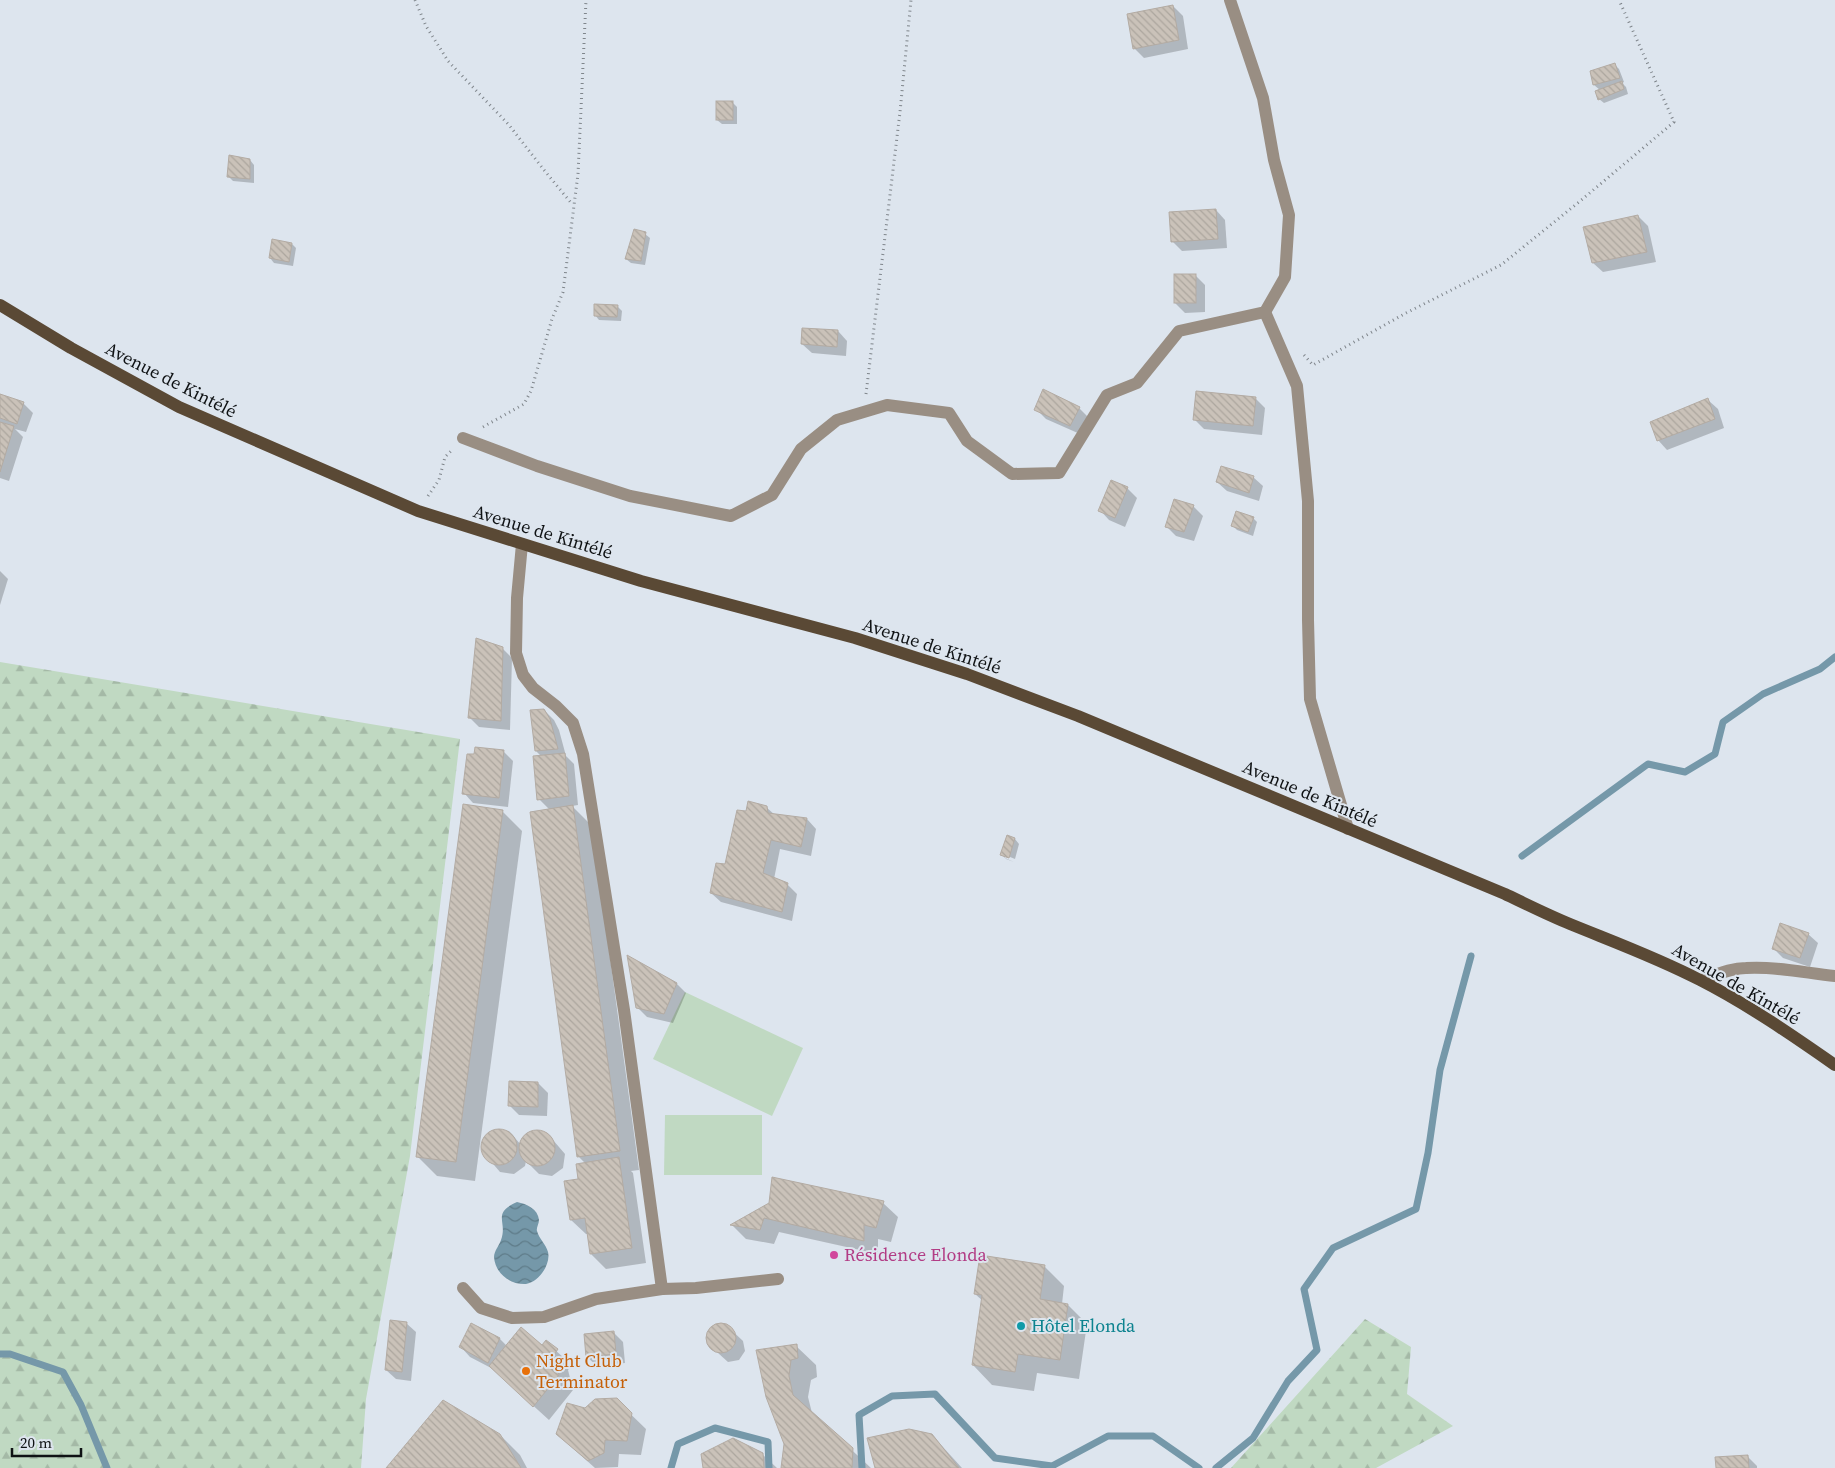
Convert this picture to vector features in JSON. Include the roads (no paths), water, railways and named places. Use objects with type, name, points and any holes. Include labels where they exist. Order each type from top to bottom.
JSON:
[{"type":"main road","name":"Avenue de Kintélé","points":[[0,305],[72,348],[179,407],[418,511],[641,581],[855,638],[967,674],[1078,716],[1656,959],[1701,980],[1771,1022],[1835,1066]]},
{"type":"street","points":[[463,438],[537,466],[630,496],[731,516],[772,495],[801,449],[837,420],[887,405],[948,413],[967,441],[1012,474],[1059,473],[1108,395],[1137,383],[1179,330],[1265,312],[1285,276],[1289,215],[1274,160],[1263,98],[1230,0]]},
{"type":"street","points":[[1265,312],[1296,386],[1308,501],[1310,699],[1348,829]]},
{"type":"street","points":[[522,544],[517,598],[516,653],[523,675],[533,688],[556,706],[573,723],[583,754],[624,1010],[662,1289]]},
{"type":"street","points":[[1701,980],[1723,972],[1745,968],[1772,968],[1835,976]]},
{"type":"street","points":[[463,1288],[481,1308],[512,1318],[544,1317],[596,1300],[662,1289],[696,1288],[778,1280]]},
{"type":"water","points":[[517,1202],[528,1206],[537,1213],[539,1220],[537,1231],[548,1252],[548,1262],[543,1272],[531,1283],[526,1284],[520,1284],[504,1277],[497,1268],[494,1257],[503,1233],[502,1214],[509,1206]]},
{"type":"waterway","points":[[1522,856],[1648,764],[1685,772],[1715,754],[1723,722],[1763,694],[1820,669],[1835,657]]},
{"type":"waterway","points":[[1216,1468],[1253,1438],[1288,1381],[1317,1350],[1304,1289],[1333,1248],[1416,1209],[1428,1153],[1440,1070],[1471,956]]},
{"type":"waterway","points":[[0,1354],[10,1354],[63,1372],[81,1405],[107,1468]]},
{"type":"waterway","points":[[862,1468],[859,1415],[892,1396],[935,1394],[995,1458],[1052,1466],[1108,1436],[1153,1436],[1199,1468]]},
{"type":"waterway","points":[[671,1468],[678,1444],[715,1428],[768,1442],[769,1468]]},
{"type":"place","name":"Résidence Elonda","points":[[834,1255]]},
{"type":"place","name":"Hôtel Elonda","points":[[1021,1326]]},
{"type":"place","name":"Night Club Terminator","points":[[526,1371]]}]
